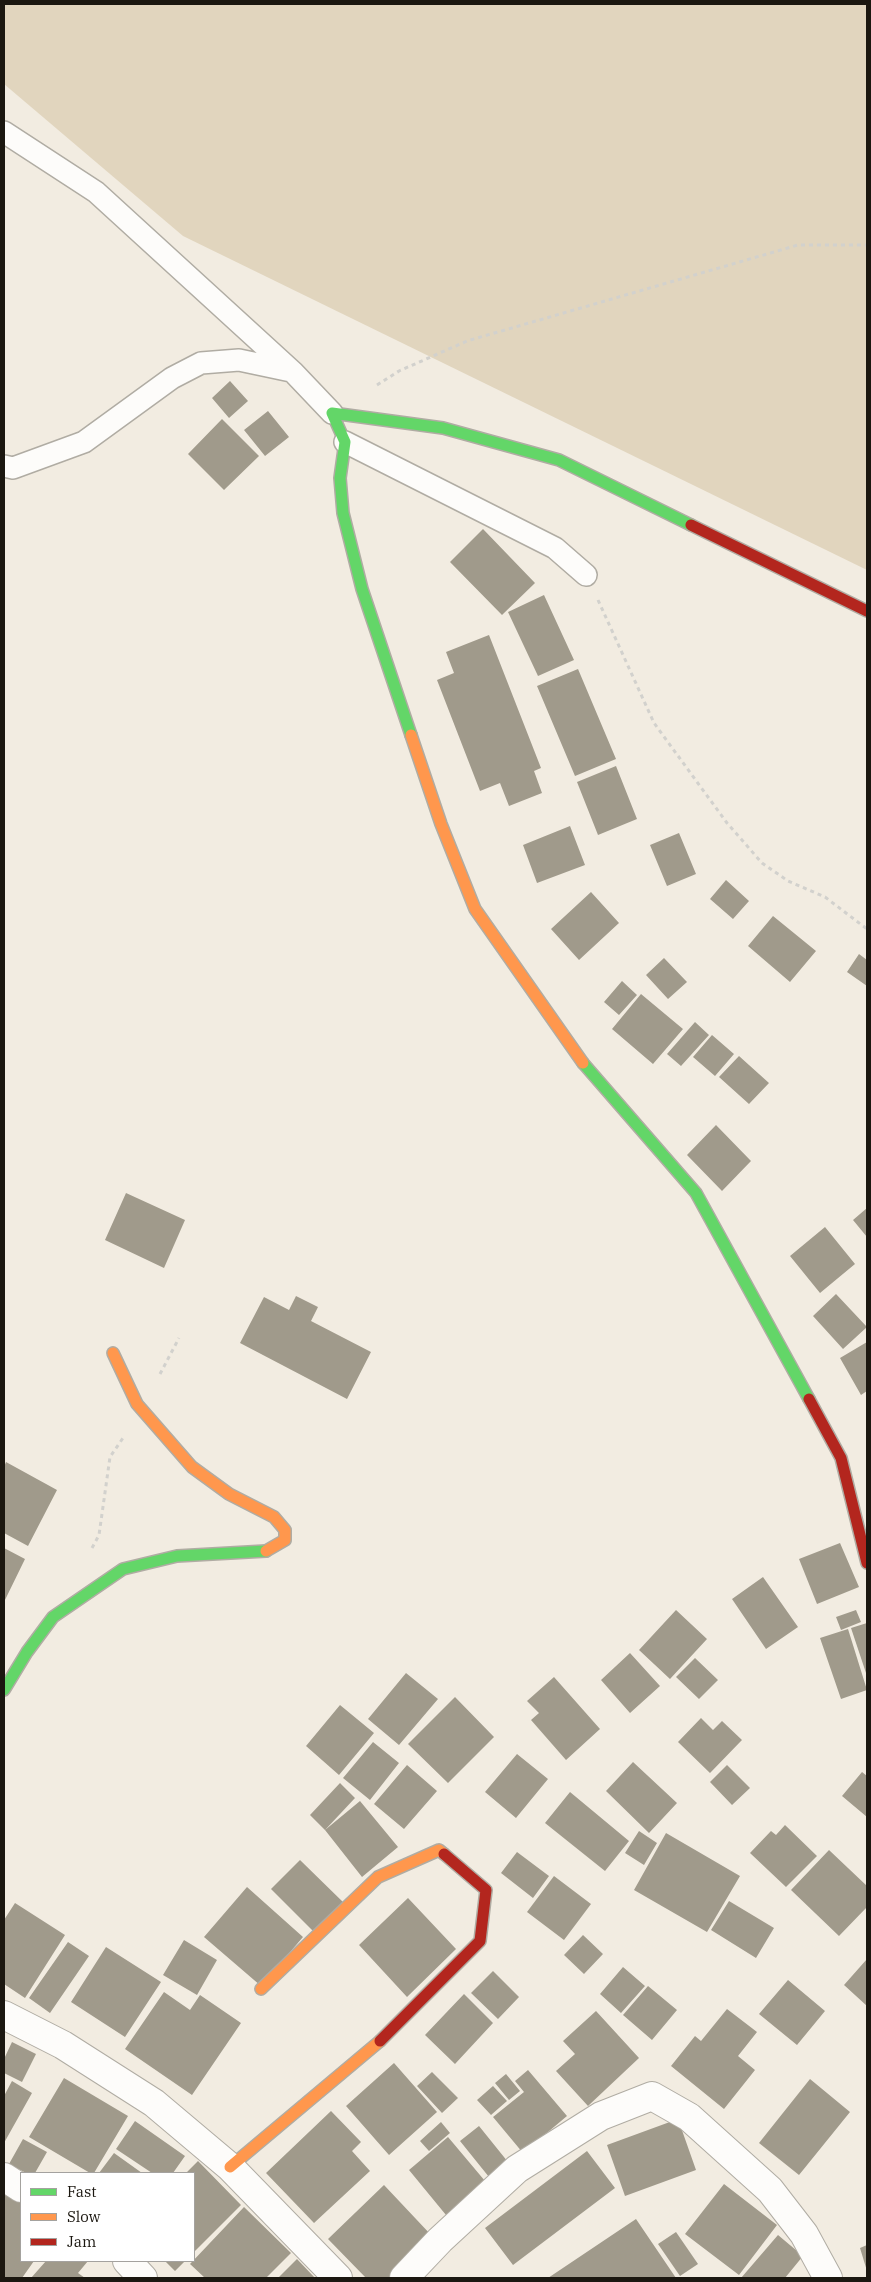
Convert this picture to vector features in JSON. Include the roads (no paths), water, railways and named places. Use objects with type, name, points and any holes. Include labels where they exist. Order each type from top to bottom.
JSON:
[{"type":"street","points":[[332,413],[345,442],[340,478],[343,513],[362,589],[441,824],[475,909],[581,1060],[696,1193],[841,1458],[867,1562]]},
{"type":"street","points":[[332,413],[443,428],[559,460],[867,611]]},
{"type":"street","points":[[4,1690],[27,1652],[53,1617],[123,1569],[178,1556],[260,1553],[272,1549],[285,1540],[285,1530],[274,1518],[229,1494],[192,1466],[137,1404],[113,1353]]},
{"type":"street","points":[[230,2167],[390,2034],[480,1941],[486,1890],[439,1850],[378,1877],[261,1989]]},
{"type":"street","points":[[4,2015],[63,2045],[154,2103],[230,2167],[338,2278]]},
{"type":"street","points":[[404,2278],[440,2240],[517,2169],[601,2116],[652,2096],[689,2117],[770,2190],[804,2234],[828,2278]]},
{"type":"street","points":[[4,2177],[20,2187]]},
{"type":"street","points":[[129,2262],[143,2278]]},
{"type":"lane","points":[[4,132],[96,192],[293,372],[332,413]]},
{"type":"lane","points":[[4,466],[12,468],[84,442],[172,378],[202,363],[239,360],[293,372]]},
{"type":"lane","points":[[345,442],[555,548],[586,575]]}]
